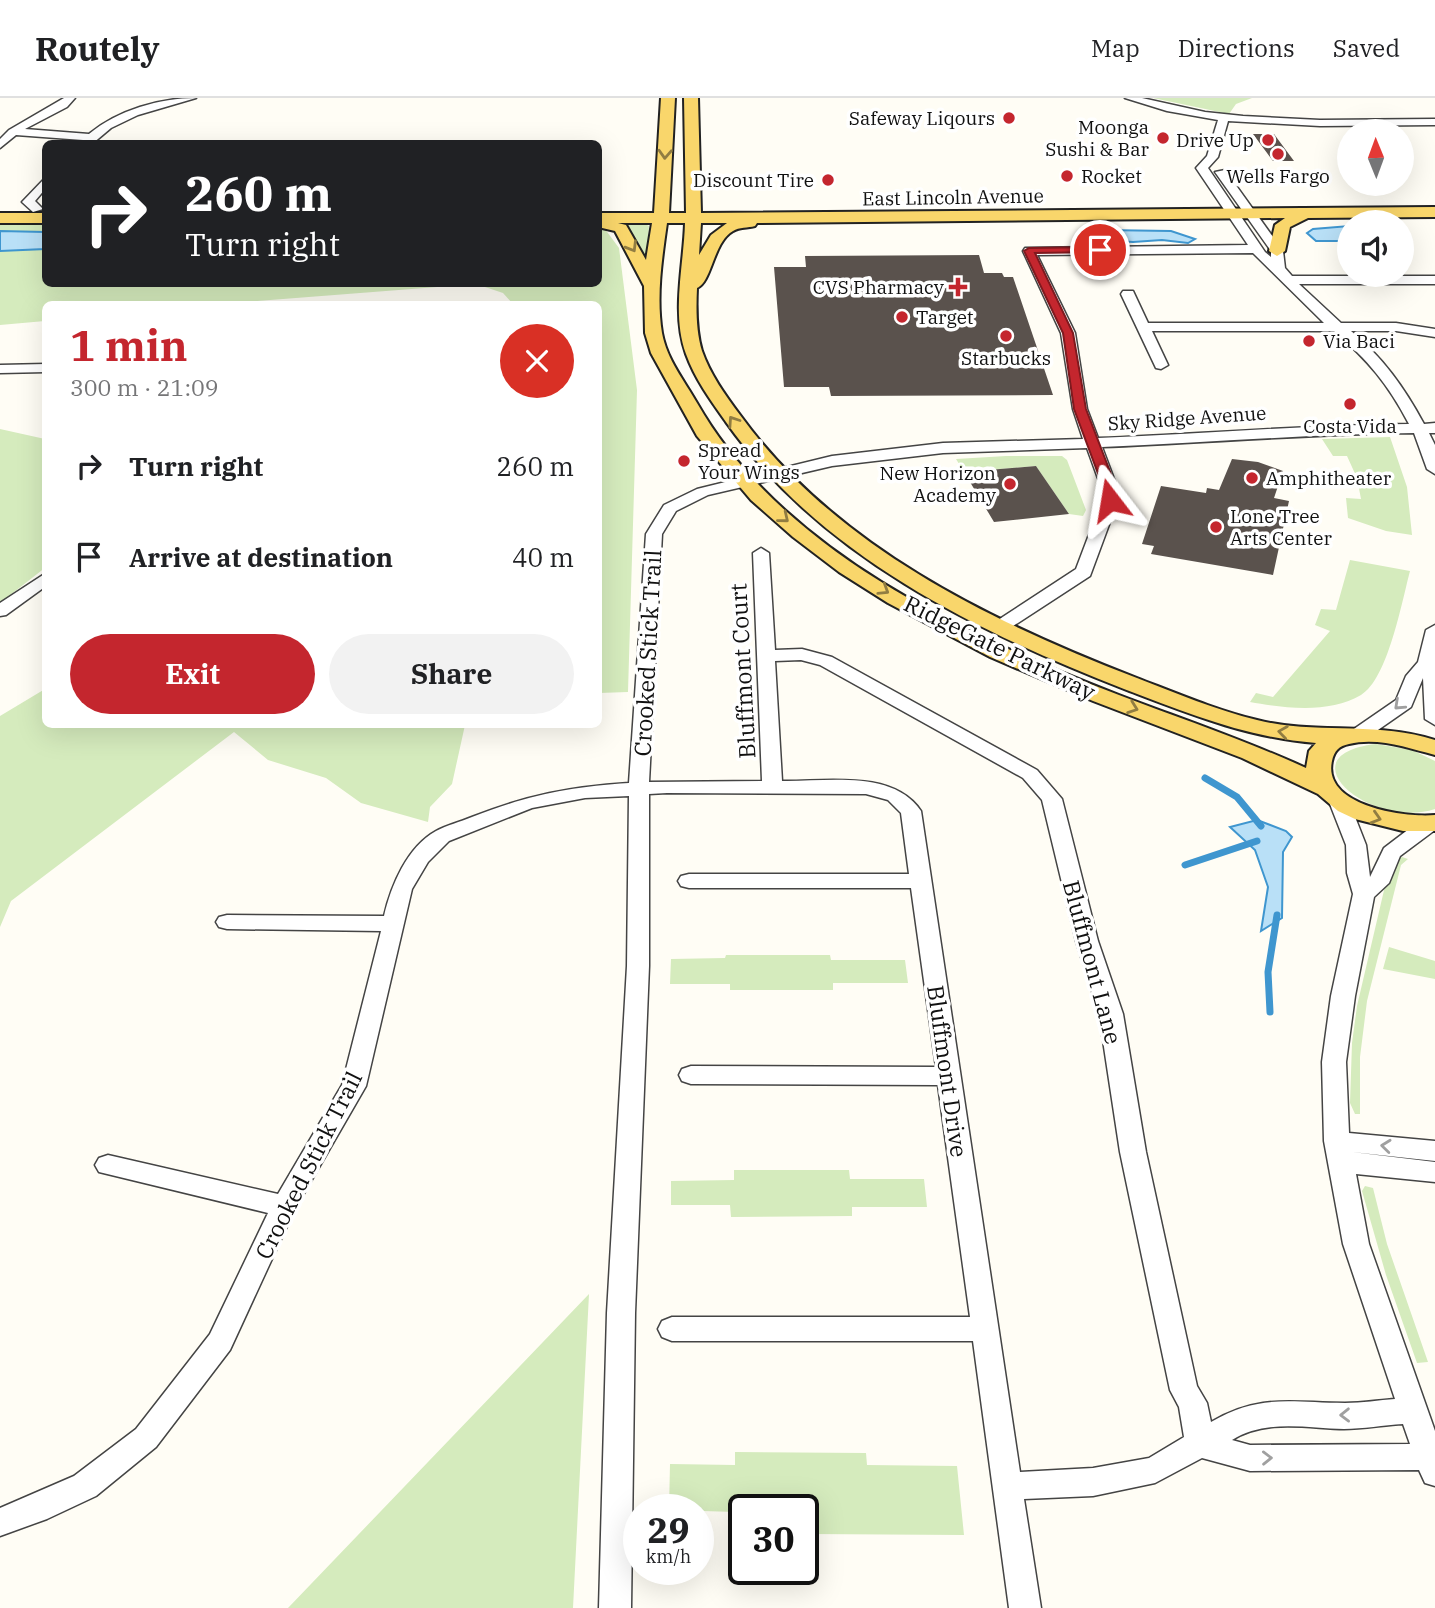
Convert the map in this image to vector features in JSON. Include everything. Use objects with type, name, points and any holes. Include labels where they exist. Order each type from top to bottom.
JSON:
[{"type":"main road","name":"RidgeGate Parkway","points":[[668,98],[654,288],[653,329],[657,346],[705,433],[744,480],[776,512],[827,552],[946,626],[1098,695],[1206,734],[1332,794],[1357,811],[1380,820],[1432,824]]},
{"type":"main road","points":[[691,98],[692,213]]},
{"type":"main road","name":"East Lincoln Avenue","points":[[692,213],[858,218],[1435,204]]},
{"type":"main road","points":[[0,209],[41,211]]},
{"type":"main road","name":"East Lincoln Avenue","points":[[602,209],[661,214]]},
{"type":"main road","name":"East Lincoln Avenue","points":[[602,220],[692,213],[1239,210],[1306,213],[1435,212]]},
{"type":"main road","points":[[0,218],[41,211]]},
{"type":"main road","name":"RidgeGate Parkway","points":[[692,213],[689,300],[691,342],[707,380],[753,449],[807,503],[857,542],[1000,626],[1119,680],[1212,714],[1272,731],[1350,736],[1396,735],[1435,748]]},
{"type":"main road","points":[[1277,251],[1283,225],[1306,213]]},
{"type":"main road","points":[[689,300],[705,260],[729,227],[754,223],[843,223],[858,218]]},
{"type":"main road","points":[[602,221],[621,228],[654,288]]},
{"type":"main road","points":[[1332,794],[1319,776],[1317,764],[1329,745],[1350,736]]},
{"type":"street","points":[[0,145],[13,132],[63,105],[70,98]]},
{"type":"street","points":[[13,132],[88,140],[125,117],[191,98]]},
{"type":"street","points":[[1130,98],[1224,118],[1286,122],[1435,122]]},
{"type":"street","points":[[1224,118],[1210,160],[1202,168],[1277,251],[1284,274]]},
{"type":"street","points":[[1210,160],[1239,210],[1257,249],[1311,304],[1370,355],[1427,428],[1435,469]]},
{"type":"street","points":[[41,211],[28,202],[42,185]]},
{"type":"street","points":[[1000,626],[1084,572],[1112,495],[1080,409],[1068,333],[1029,251],[1172,252],[1257,249]]},
{"type":"street","points":[[1284,274],[1435,280]]},
{"type":"street","points":[[1128,294],[1161,365]]},
{"type":"street","points":[[1144,327],[1396,327],[1435,333]]},
{"type":"street","points":[[0,369],[42,368]]},
{"type":"street","name":"Sky Ridge Avenue","points":[[776,473],[832,461],[943,448],[1202,439],[1318,429],[1427,428]]},
{"type":"street","name":"Crooked Stick Trail","points":[[615,1608],[621,1313],[639,966],[639,790],[653,534],[670,508],[703,492],[776,473]]},
{"type":"street","name":"Bluffmont Court","points":[[761,553],[772,787]]},
{"type":"street","points":[[0,611],[42,581]]},
{"type":"street","points":[[1350,736],[1404,703],[1415,676],[1427,664],[1435,630]]},
{"type":"street","name":"Bluffmont Lane","points":[[766,656],[802,654],[826,661],[1030,774],[1052,799],[1087,941],[1111,1014],[1133,1152],[1184,1390],[1193,1403],[1200,1444]]},
{"type":"street","points":[[1427,664],[1433,679],[1435,719]]},
{"type":"street","name":"Bluffmont Drive","points":[[639,790],[667,787],[867,788],[895,796],[911,811],[1025,1608]]},
{"type":"street","name":"Crooked Stick Trail","points":[[0,1522],[85,1486],[146,1438],[220,1342],[284,1206],[354,1086],[401,889],[420,858],[442,836],[527,803],[585,792],[639,790]]},
{"type":"street","points":[[1332,794],[1356,845],[1358,873],[1364,894],[1343,996],[1334,1062],[1339,1152],[1356,1244],[1426,1439]]},
{"type":"street","points":[[1364,894],[1381,878],[1391,853],[1432,824]]},
{"type":"street","points":[[689,881],[921,881]]},
{"type":"street","points":[[227,922],[393,924]]},
{"type":"street","points":[[691,1075],[949,1076]]},
{"type":"street","points":[[1339,1152],[1435,1150]]},
{"type":"street","points":[[1339,1152],[1435,1172]]},
{"type":"street","points":[[108,1164],[284,1206]]},
{"type":"street","points":[[672,1329],[985,1329]]},
{"type":"street","points":[[1007,1486],[1093,1482],[1155,1470],[1238,1421],[1270,1413],[1347,1416],[1426,1439]]},
{"type":"street","points":[[1200,1444],[1250,1458],[1426,1439]]},
{"type":"green space","points":[[1153,98],[1252,98],[1236,104],[1229,114]]},
{"type":"green space","points":[[622,223],[643,223],[649,226],[647,255],[642,255]]},
{"type":"green space","points":[[0,224],[42,224],[42,287],[438,287],[258,301],[42,301],[42,321],[0,325]]},
{"type":"green space","points":[[602,225],[619,248],[637,390],[628,692],[602,693],[602,301],[510,301],[503,293],[485,287],[602,287]]},
{"type":"green space","points":[[0,429],[42,438],[42,570],[0,603]]},
{"type":"green space","points":[[1390,437],[1407,487],[1412,535],[1386,531],[1348,518],[1346,498],[1361,499],[1357,478],[1347,456],[1333,456],[1322,439]]},
{"type":"green space","points":[[1062,456],[1067,460],[1086,510],[1083,516],[1069,514],[1036,466],[964,472],[956,459]]},
{"type":"green space","points":[[1350,560],[1410,571],[1393,638],[1371,686],[1349,701],[1321,707],[1291,707],[1250,702],[1256,693],[1273,697],[1330,631],[1315,625],[1321,609],[1336,610]]},
{"type":"green space","points":[[42,691],[42,728],[464,728],[452,784],[430,807],[428,822],[361,803],[326,778],[268,760],[234,732],[11,901],[0,927],[0,716]]},
{"type":"green space","points":[[1376,744],[1412,750],[1435,761],[1435,809],[1410,813],[1386,809],[1363,801],[1346,789],[1336,775],[1337,762],[1349,751]]},
{"type":"green space","points":[[1399,856],[1408,859],[1401,865],[1367,1001],[1360,1057],[1360,1114],[1355,1114],[1350,1103],[1352,1043],[1357,1006],[1385,886]]},
{"type":"green space","points":[[1389,947],[1435,961],[1435,979],[1383,969]]},
{"type":"green space","points":[[726,955],[830,955],[831,960],[905,960],[908,983],[833,983],[833,990],[730,990],[730,984],[670,984],[671,959],[725,958]]},
{"type":"green space","points":[[734,1170],[849,1170],[850,1179],[924,1179],[927,1207],[852,1207],[852,1216],[731,1217],[730,1205],[671,1205],[671,1181],[734,1180]]},
{"type":"green space","points":[[1365,1186],[1373,1188],[1387,1244],[1428,1362],[1417,1363],[1386,1275],[1362,1191]]},
{"type":"green space","points":[[589,1294],[573,1608],[288,1608]]},
{"type":"green space","points":[[735,1452],[866,1453],[867,1465],[957,1466],[964,1535],[819,1534],[819,1494],[728,1494],[728,1512],[714,1511],[714,1494],[669,1494],[670,1464],[735,1465]]},
{"type":"water","points":[[1337,227],[1337,241],[1316,241],[1307,233],[1313,229]]},
{"type":"water","points":[[0,231],[42,232],[42,249],[0,251]]},
{"type":"water","points":[[1097,231],[1171,231],[1195,239],[1188,243],[1162,240],[1133,242],[1103,240],[1093,236]]},
{"type":"water","points":[[1257,820],[1286,831],[1292,837],[1283,852],[1282,918],[1261,931],[1268,887],[1255,850],[1230,827]]},
{"type":"building","points":[[1253,134],[1274,134],[1294,161],[1273,161]]},
{"type":"building","name":"Target","points":[[979,255],[984,273],[1002,273],[1004,277],[1013,277],[1053,395],[831,396],[829,387],[784,387],[774,267],[806,267],[805,256]]},
{"type":"building","name":"Lone Tree Arts Center","points":[[1232,459],[1258,462],[1283,471],[1274,498],[1289,501],[1273,575],[1151,554],[1154,546],[1142,544],[1161,486],[1206,493],[1207,488],[1219,490]]},
{"type":"building","name":"New Horizon Academy","points":[[1036,466],[1069,514],[994,522],[964,472]]},
{"type":"waterway","points":[[1205,778],[1237,797],[1261,826]]},
{"type":"waterway","points":[[1185,865],[1257,841]]},
{"type":"waterway","points":[[1270,1012],[1268,972],[1277,915]]},
{"type":"place","name":"Safeway Liqours","points":[[1009,118]]},
{"type":"place","name":"Moonga Sushi & Bar","points":[[1163,138]]},
{"type":"place","name":"Drive Up","points":[[1268,140]]},
{"type":"place","name":"Wells Fargo","points":[[1278,154]]},
{"type":"place","name":"Rocket","points":[[1067,176]]},
{"type":"place","name":"Discount Tire","points":[[828,180]]},
{"type":"place","name":"CVS Pharmacy","points":[[958,287]]},
{"type":"place","name":"Target","points":[[902,317]]},
{"type":"place","name":"Starbucks","points":[[1006,336]]},
{"type":"place","name":"Via Baci","points":[[1309,341]]},
{"type":"place","name":"Costa Vida","points":[[1350,404]]},
{"type":"place","name":"Spread Your Wings","points":[[684,461]]},
{"type":"place","name":"Amphitheater","points":[[1252,478]]},
{"type":"place","name":"New Horizon Academy","points":[[1010,484]]},
{"type":"place","name":"Lone Tree Arts Center","points":[[1216,527]]},
{"type":"route","points":[[1100,250],[1029,251],[1068,333],[1080,409],[1112,495],[1110,500]]}]
